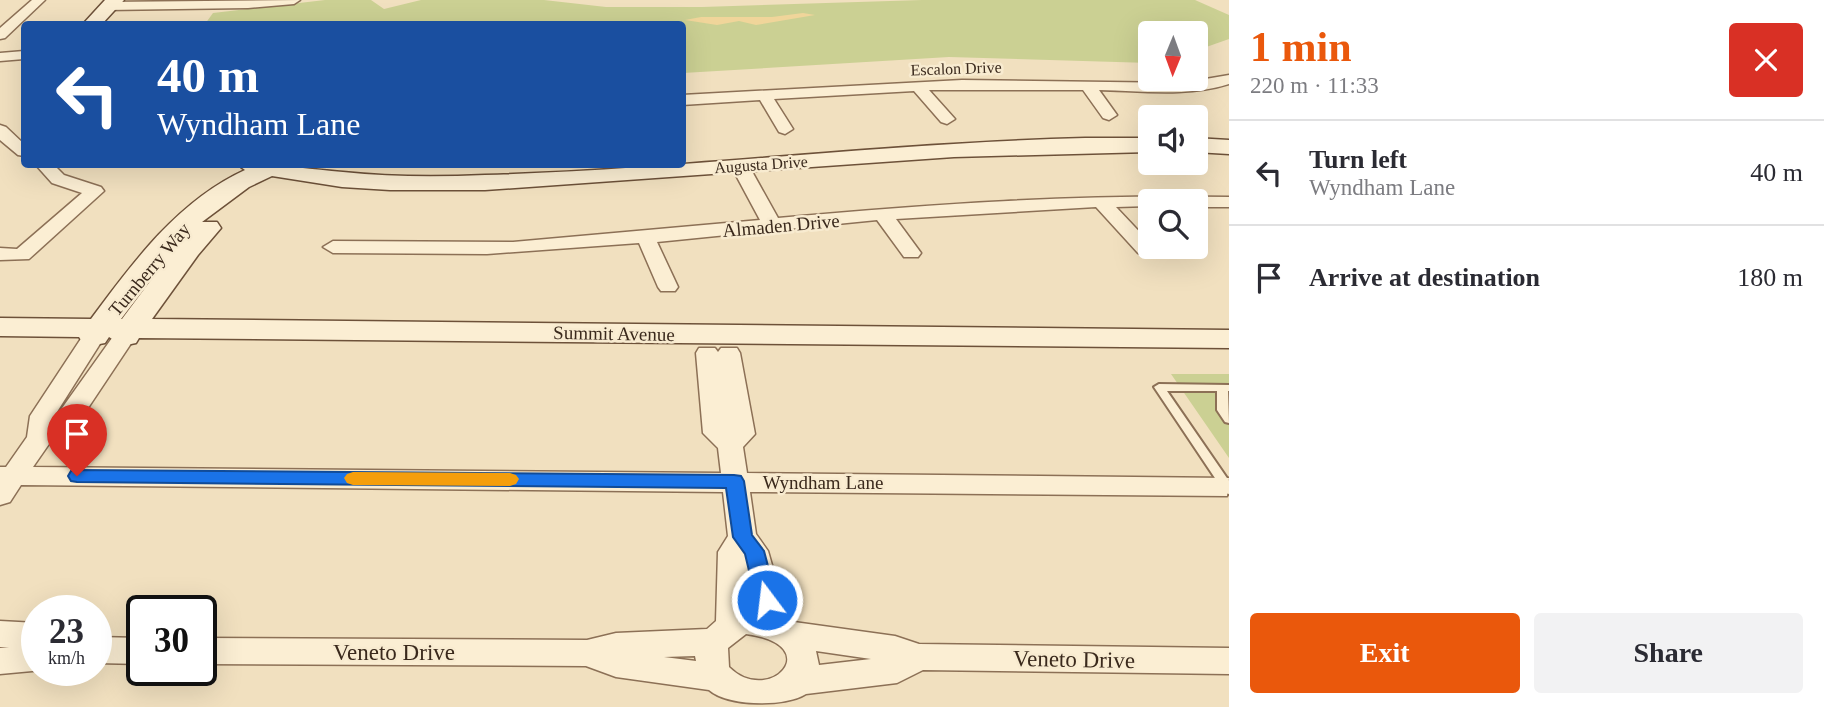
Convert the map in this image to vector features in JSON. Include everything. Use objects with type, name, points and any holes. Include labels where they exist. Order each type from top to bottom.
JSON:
[{"type":"main road","points":[[95,21],[111,3]]},
{"type":"main road","name":"Augusta Drive","points":[[266,168],[356,180],[466,184],[1020,146],[1138,145]]},
{"type":"main road","points":[[1208,145],[1229,146]]},
{"type":"main road","name":"Turnberry Way","points":[[109,337],[188,249],[216,221],[263,182],[258,168]]},
{"type":"main road","name":"Summit Avenue","points":[[0,327],[109,337],[718,353],[1229,357]]},
{"type":"main road","name":"Summit Avenue","points":[[0,346],[109,337],[1229,339]]},
{"type":"street","points":[[0,35],[38,0]]},
{"type":"street","points":[[111,3],[204,6],[294,0]]},
{"type":"street","points":[[194,17],[204,6]]},
{"type":"street","points":[[0,57],[21,55]]},
{"type":"street","name":"Escalon Drive","points":[[686,100],[989,83],[1168,88],[1225,84]]},
{"type":"street","points":[[1087,85],[1109,115]]},
{"type":"street","points":[[917,86],[947,119]]},
{"type":"street","points":[[764,95],[785,129]]},
{"type":"street","points":[[0,130],[21,149]]},
{"type":"street","points":[[740,166],[773,226]]},
{"type":"street","points":[[0,254],[22,255],[95,191],[58,178],[47,168]]},
{"type":"street","points":[[1099,200],[1138,242]]},
{"type":"street","name":"Almaden Drive","points":[[333,247],[458,250],[537,246],[883,215],[1099,200],[1229,202]]},
{"type":"street","points":[[883,215],[911,253]]},
{"type":"street","points":[[645,236],[668,288]]},
{"type":"street","points":[[4,482],[40,438],[69,417],[109,337]]},
{"type":"street","points":[[718,353],[716,433],[730,445],[743,537],[754,551],[780,629],[803,655],[804,668],[790,694],[760,699],[737,694],[712,666],[710,654],[722,634],[732,552],[743,537]]},
{"type":"street","name":"Wyndham Lane","points":[[4,482],[734,481],[1228,489]]},
{"type":"street","points":[[722,634],[759,621],[780,629]]},
{"type":"street","name":"Veneto Drive","points":[[780,629],[895,649],[919,657],[1229,661]]},
{"type":"street","points":[[0,634],[21,635]]},
{"type":"street","name":"Veneto Drive","points":[[217,651],[587,653],[616,646],[722,634]]},
{"type":"street","name":"Veneto Drive","points":[[587,653],[616,664],[737,694]]},
{"type":"street","name":"Veneto Drive","points":[[790,694],[897,669],[919,657]]},
{"type":"street","points":[[0,661],[21,660]]},
{"type":"lane","points":[[1228,489],[1159,387],[1226,388],[1223,410],[1229,419]]},
{"type":"green space","points":[[325,0],[371,0],[384,9],[421,0],[544,0],[606,7],[702,7],[922,0],[1195,0],[1229,15],[1229,39],[1208,46],[1208,21],[1138,21],[1138,63],[949,57],[686,73],[686,21],[207,21],[213,13]]},
{"type":"green space","points":[[1171,374],[1229,374],[1229,458]]},
{"type":"sand","points":[[803,13],[815,15],[756,25],[739,21],[717,25],[685,20],[701,17],[772,17]]},
{"type":"slow traffic","points":[[353,478],[510,479]]},
{"type":"route","points":[[77,476],[734,481],[743,537],[754,551],[767,600]]}]
